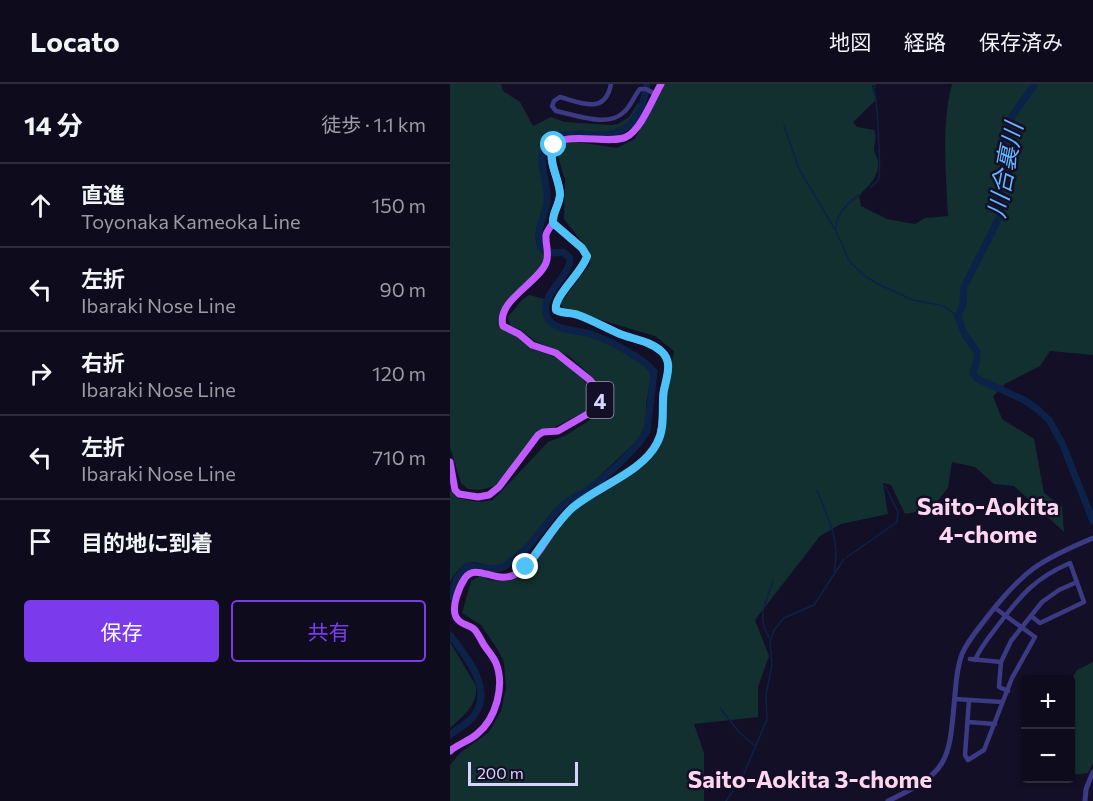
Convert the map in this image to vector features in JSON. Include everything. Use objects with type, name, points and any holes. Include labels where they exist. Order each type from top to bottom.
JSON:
[{"type":"main road","points":[[450,751],[477,734],[493,712],[498,694],[499,680],[496,663],[474,629],[462,624],[456,618],[454,610],[465,578],[472,572],[480,571],[498,578],[508,578],[517,574],[526,567],[558,523],[572,508],[628,473],[654,450],[659,441],[662,429],[663,394],[669,368],[664,353],[656,347],[620,334],[581,315],[556,310],[557,300],[585,264],[587,256],[582,248],[553,223],[553,214],[559,203],[560,194],[551,152],[558,140],[563,139],[616,140],[626,137],[638,126],[653,93],[662,84]]},
{"type":"main road","name":"4","points":[[450,462],[455,490],[459,494],[478,497],[489,495],[499,487],[538,435],[543,432],[558,431],[590,415],[598,408],[599,390],[590,380],[556,353],[532,345],[519,334],[503,326],[503,315],[516,294],[531,284],[547,262],[546,234],[553,223]]},
{"type":"street","points":[[611,84],[608,97],[601,103],[591,105],[560,97],[554,100],[552,106],[556,111],[604,120],[616,118],[625,112],[637,92],[644,88],[653,93]]},
{"type":"street","points":[[888,801],[926,781],[940,767],[950,744],[957,675],[962,654],[971,638],[1009,589],[1032,568],[1044,559],[1090,539]]},
{"type":"street","points":[[1001,662],[972,660],[1026,590],[1046,574],[1070,563],[1084,602],[1040,623],[1031,616]]},
{"type":"street","points":[[1008,691],[999,687],[1001,662],[1006,648],[1051,595],[1077,582]]},
{"type":"street","points":[[969,700],[965,755],[968,760],[984,750],[1012,678],[1035,637],[995,608]]},
{"type":"street","points":[[955,699],[1002,702]]},
{"type":"street","points":[[968,722],[995,724]]},
{"type":"street","points":[[1085,801],[1086,789],[1093,772]]},
{"type":"green space","points":[[450,84],[501,84],[503,91],[520,102],[533,126],[551,117],[565,122],[618,124],[629,117],[638,103],[640,104],[629,121],[616,130],[601,133],[559,133],[548,138],[541,150],[544,202],[536,239],[539,251],[545,253],[543,262],[527,282],[514,292],[500,314],[499,322],[501,327],[530,348],[555,357],[590,383],[596,391],[597,400],[592,408],[555,427],[541,429],[535,433],[519,458],[495,486],[480,490],[468,489],[461,483],[450,447]]},
{"type":"green space","points":[[663,84],[876,84],[872,86],[876,100],[853,122],[857,127],[874,130],[876,137],[874,151],[878,162],[877,172],[859,195],[861,206],[887,219],[915,224],[925,218],[948,216],[945,133],[952,84],[1093,84],[1093,355],[1050,351],[1040,366],[1005,384],[993,396],[1002,419],[1034,439],[1044,493],[1062,507],[1064,532],[1014,486],[994,484],[975,467],[952,462],[948,488],[931,509],[905,514],[891,485],[883,483],[888,514],[841,524],[820,536],[755,620],[769,656],[758,687],[758,717],[694,724],[704,753],[704,801],[450,801],[450,765],[460,753],[489,732],[501,711],[506,688],[504,662],[498,650],[481,625],[462,613],[471,581],[480,576],[490,580],[509,581],[519,577],[529,568],[574,510],[655,451],[674,351],[655,336],[564,309],[560,304],[590,264],[589,251],[564,219],[565,180],[557,153],[561,143],[570,141],[617,148],[635,139]]},
{"type":"green space","points":[[529,295],[548,300],[545,316],[555,327],[601,341],[631,356],[649,369],[651,381],[646,404],[646,423],[640,438],[590,485],[560,503],[528,543],[502,565],[490,566],[475,562],[464,564],[450,583],[450,488],[457,498],[478,502],[493,500],[548,442],[566,435],[604,408],[604,388],[569,356],[535,341],[510,325],[508,317]]},
{"type":"green space","points":[[450,642],[476,686],[476,693],[472,704],[450,728]]},
{"type":"green space","points":[[1093,662],[1093,763],[1088,773],[1075,775],[1074,675],[1077,670]]},
{"type":"waterway","points":[[450,597],[457,578],[467,566],[499,568],[520,555],[563,505],[609,473],[635,447],[647,431],[654,372],[635,356],[609,341],[588,333],[559,327],[548,319],[546,313],[548,298],[566,272],[570,258],[563,252],[554,253],[543,250],[539,238],[547,202],[542,158],[551,140],[564,135],[612,133],[627,127],[639,111],[647,84]]},
{"type":"waterway","points":[[871,187],[878,181],[879,175],[879,136],[874,89],[876,84]]},
{"type":"waterway","name":"川合裏川","points":[[1035,84],[1012,116],[1002,177],[1000,216],[964,287],[963,303],[958,317],[964,333],[977,352],[973,372],[976,378],[1024,400],[1049,420],[1062,443],[1093,521]]},
{"type":"waterway","points":[[784,126],[799,169],[837,233],[849,261],[865,276],[878,284],[913,300],[944,306],[958,317]]},
{"type":"waterway","points":[[836,231],[837,220],[843,210],[861,194]]},
{"type":"waterway","points":[[847,557],[897,522],[898,512],[885,486]]},
{"type":"waterway","points":[[817,491],[835,540],[834,571]]},
{"type":"waterway","points":[[726,801],[743,776],[767,719],[766,695],[772,665],[770,642],[774,630],[784,618],[814,605],[844,559]]},
{"type":"waterway","points":[[769,637],[763,623],[763,609],[773,581]]},
{"type":"waterway","points":[[450,635],[472,666],[480,688],[481,700],[477,711],[469,721],[450,735]]},
{"type":"waterway","points":[[720,708],[739,732],[754,745]]},
{"type":"district","name":"Saito-Aokita 4-chome","points":[[988,519]]},
{"type":"district","name":"Saito-Aokita 3-chome","points":[[810,778]]},
{"type":"route","points":[[526,567],[558,523],[572,508],[628,473],[654,450],[662,429],[663,394],[669,368],[664,353],[656,347],[620,334],[581,315],[556,310],[557,300],[585,264],[587,256],[582,248],[553,223],[553,214],[559,203],[560,194],[552,161],[551,152],[554,145]]}]
